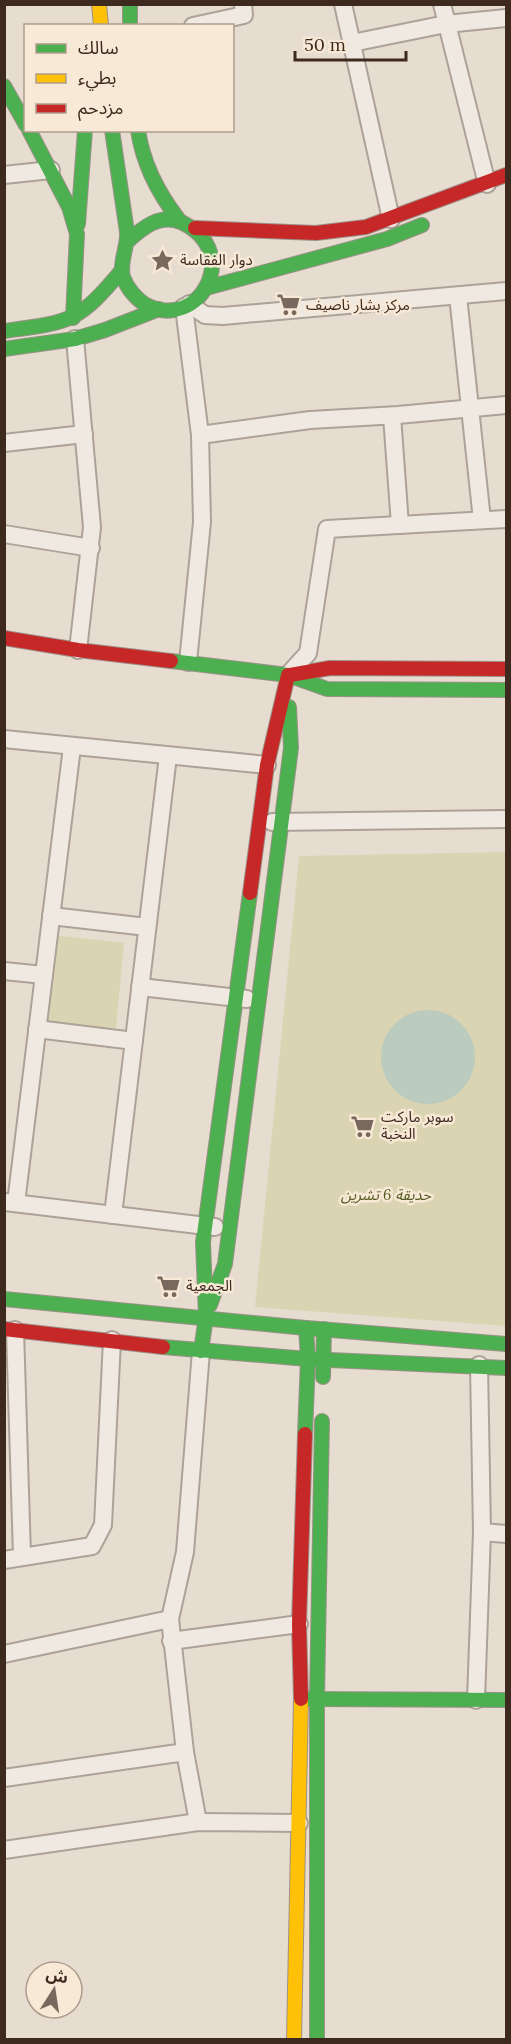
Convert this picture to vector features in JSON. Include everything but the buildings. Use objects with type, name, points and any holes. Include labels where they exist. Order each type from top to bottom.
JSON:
[{"type":"main road","points":[[99,4],[100,24]]},
{"type":"main road","points":[[130,4],[130,24]]},
{"type":"main road","points":[[6,89],[24,118]]},
{"type":"main road","points":[[30,132],[69,207],[77,234]]},
{"type":"main road","points":[[73,318],[85,132]]},
{"type":"main road","points":[[112,132],[127,242]]},
{"type":"main road","points":[[138,132],[145,162],[154,185],[179,220]]},
{"type":"main road","points":[[195,228],[316,233],[366,227],[507,176]]},
{"type":"main road","points":[[155,220],[179,220],[195,228],[204,238],[212,256],[212,276],[199,297],[187,306],[172,310],[159,309],[134,296],[126,284],[122,270],[123,251],[134,232],[144,225],[155,220]]},
{"type":"main road","points":[[206,288],[387,239],[430,221]]},
{"type":"main road","points":[[4,331],[53,324],[73,318],[90,306],[122,270]]},
{"type":"main road","points":[[4,349],[75,339],[159,309]]},
{"type":"main road","points":[[4,638],[78,650],[288,675],[327,688],[507,690]]},
{"type":"main road","points":[[288,675],[330,668],[507,669]]},
{"type":"main road","points":[[201,1351],[206,1317],[203,1242],[205,1226],[267,765],[288,675]]},
{"type":"main road","points":[[206,1317],[225,1264],[291,748],[288,675]]},
{"type":"main road","points":[[4,1299],[306,1328],[507,1344]]},
{"type":"main road","points":[[294,2040],[301,1699],[300,1623],[308,1359],[306,1328]]},
{"type":"main road","points":[[317,2040],[317,1699],[324,1329]]},
{"type":"main road","points":[[10,1330],[201,1351],[308,1359],[507,1368]]},
{"type":"main road","points":[[301,1699],[507,1700]]},
{"type":"main road","points":[[295,1966],[317,1969]]},
{"type":"street","points":[[202,24],[244,15],[243,4]]},
{"type":"street","points":[[344,4],[391,219]]},
{"type":"street","points":[[442,4],[487,184]]},
{"type":"street","points":[[352,43],[446,24],[507,18]]},
{"type":"street","points":[[4,175],[51,170]]},
{"type":"street","points":[[187,306],[205,315],[223,316],[507,291]]},
{"type":"street","points":[[458,296],[482,520]]},
{"type":"street","points":[[187,306],[200,435],[202,522],[188,662]]},
{"type":"street","points":[[75,339],[91,507],[91,548],[78,650]]},
{"type":"street","points":[[200,435],[310,420],[392,416],[507,405]]},
{"type":"street","points":[[392,416],[400,525]]},
{"type":"street","points":[[4,443],[84,434]]},
{"type":"street","points":[[288,675],[308,653],[327,529],[507,519]]},
{"type":"street","points":[[4,534],[91,548]]},
{"type":"street","points":[[4,739],[267,765]]},
{"type":"street","points":[[72,747],[38,1029],[10,1203],[229,1228]]},
{"type":"street","points":[[113,1215],[168,756]]},
{"type":"street","points":[[259,822],[507,819]]},
{"type":"street","points":[[51,916],[147,927]]},
{"type":"street","points":[[4,971],[44,975]]},
{"type":"street","points":[[140,987],[258,1000]]},
{"type":"street","points":[[38,1029],[134,1041]]},
{"type":"street","points":[[10,1330],[12,1474],[22,1556]]},
{"type":"street","points":[[4,1560],[92,1546],[103,1525],[112,1340]]},
{"type":"street","points":[[198,1822],[185,1752],[170,1619],[185,1552],[201,1351]]},
{"type":"street","points":[[476,1700],[482,1532],[479,1365]]},
{"type":"street","points":[[482,1532],[507,1534]]},
{"type":"street","points":[[4,1654],[170,1619]]},
{"type":"street","points":[[171,1641],[300,1623]]},
{"type":"street","points":[[4,1778],[185,1752]]},
{"type":"street","points":[[4,1850],[198,1822],[299,1823]]},
{"type":"green space","name":"حديقة 6 تشرين","points":[[506,852],[506,1326],[255,1307],[299,856]]},
{"type":"green space","points":[[53,935],[124,943],[116,1029],[45,1021]]},
{"type":"shaded area","points":[[428,1010],[446,1014],[461,1024],[471,1039],[475,1057],[471,1075],[461,1090],[446,1100],[428,1104],[410,1100],[395,1090],[385,1075],[381,1057],[385,1039],[395,1024],[410,1014]]},
{"type":"traffic: fast","points":[[130,4],[130,24]]},
{"type":"traffic: fast","points":[[4,86],[24,121]]},
{"type":"traffic: fast","points":[[30,132],[69,207],[77,234],[73,318]]},
{"type":"traffic: fast","points":[[78,224],[85,132]]},
{"type":"traffic: fast","points":[[112,132],[127,232],[122,271],[127,285],[146,305],[165,310],[183,308],[197,299],[207,285],[212,269],[210,252],[201,236],[183,223],[175,220],[160,220],[152,223],[127,242]]},
{"type":"traffic: fast","points":[[138,132],[152,178],[179,220]]},
{"type":"traffic: fast","points":[[206,288],[387,239],[422,225]]},
{"type":"traffic: fast","points":[[4,331],[59,322],[71,317],[94,301],[122,270]]},
{"type":"traffic: fast","points":[[4,349],[75,339],[159,309]]},
{"type":"traffic: fast","points":[[171,661],[288,675],[327,689],[506,690]]},
{"type":"traffic: fast","points":[[210,1305],[225,1264],[291,748],[289,707]]},
{"type":"traffic: fast","points":[[201,1351],[206,1317],[203,1242],[250,893]]},
{"type":"traffic: fast","points":[[4,1299],[306,1328],[506,1344]]},
{"type":"traffic: fast","points":[[305,1434],[308,1359],[306,1328]]},
{"type":"traffic: fast","points":[[323,1377],[324,1329]]},
{"type":"traffic: fast","points":[[163,1347],[308,1359],[506,1368]]},
{"type":"traffic: fast","points":[[317,2040],[317,1699],[322,1421]]},
{"type":"traffic: fast","points":[[302,1699],[506,1700]]},
{"type":"traffic: slow","points":[[99,4],[101,24]]},
{"type":"traffic: slow","points":[[294,2040],[301,1699]]},
{"type":"traffic: jam","points":[[195,228],[316,233],[366,227],[506,175]]},
{"type":"traffic: jam","points":[[4,638],[171,661]]},
{"type":"traffic: jam","points":[[290,675],[330,668],[506,669]]},
{"type":"traffic: jam","points":[[250,893],[267,765],[288,675]]},
{"type":"traffic: jam","points":[[4,1329],[163,1347]]},
{"type":"traffic: jam","points":[[301,1699],[299,1624],[305,1434]]},
{"type":"place","name":"دوار الفقاسة","points":[[162,260]]},
{"type":"place","name":"مركز بشار ناصيف","points":[[288,305]]},
{"type":"place","name":"سوبر ماركت النخبة","points":[[363,1126]]},
{"type":"place","name":"الجمعية","points":[[168,1286]]}]
